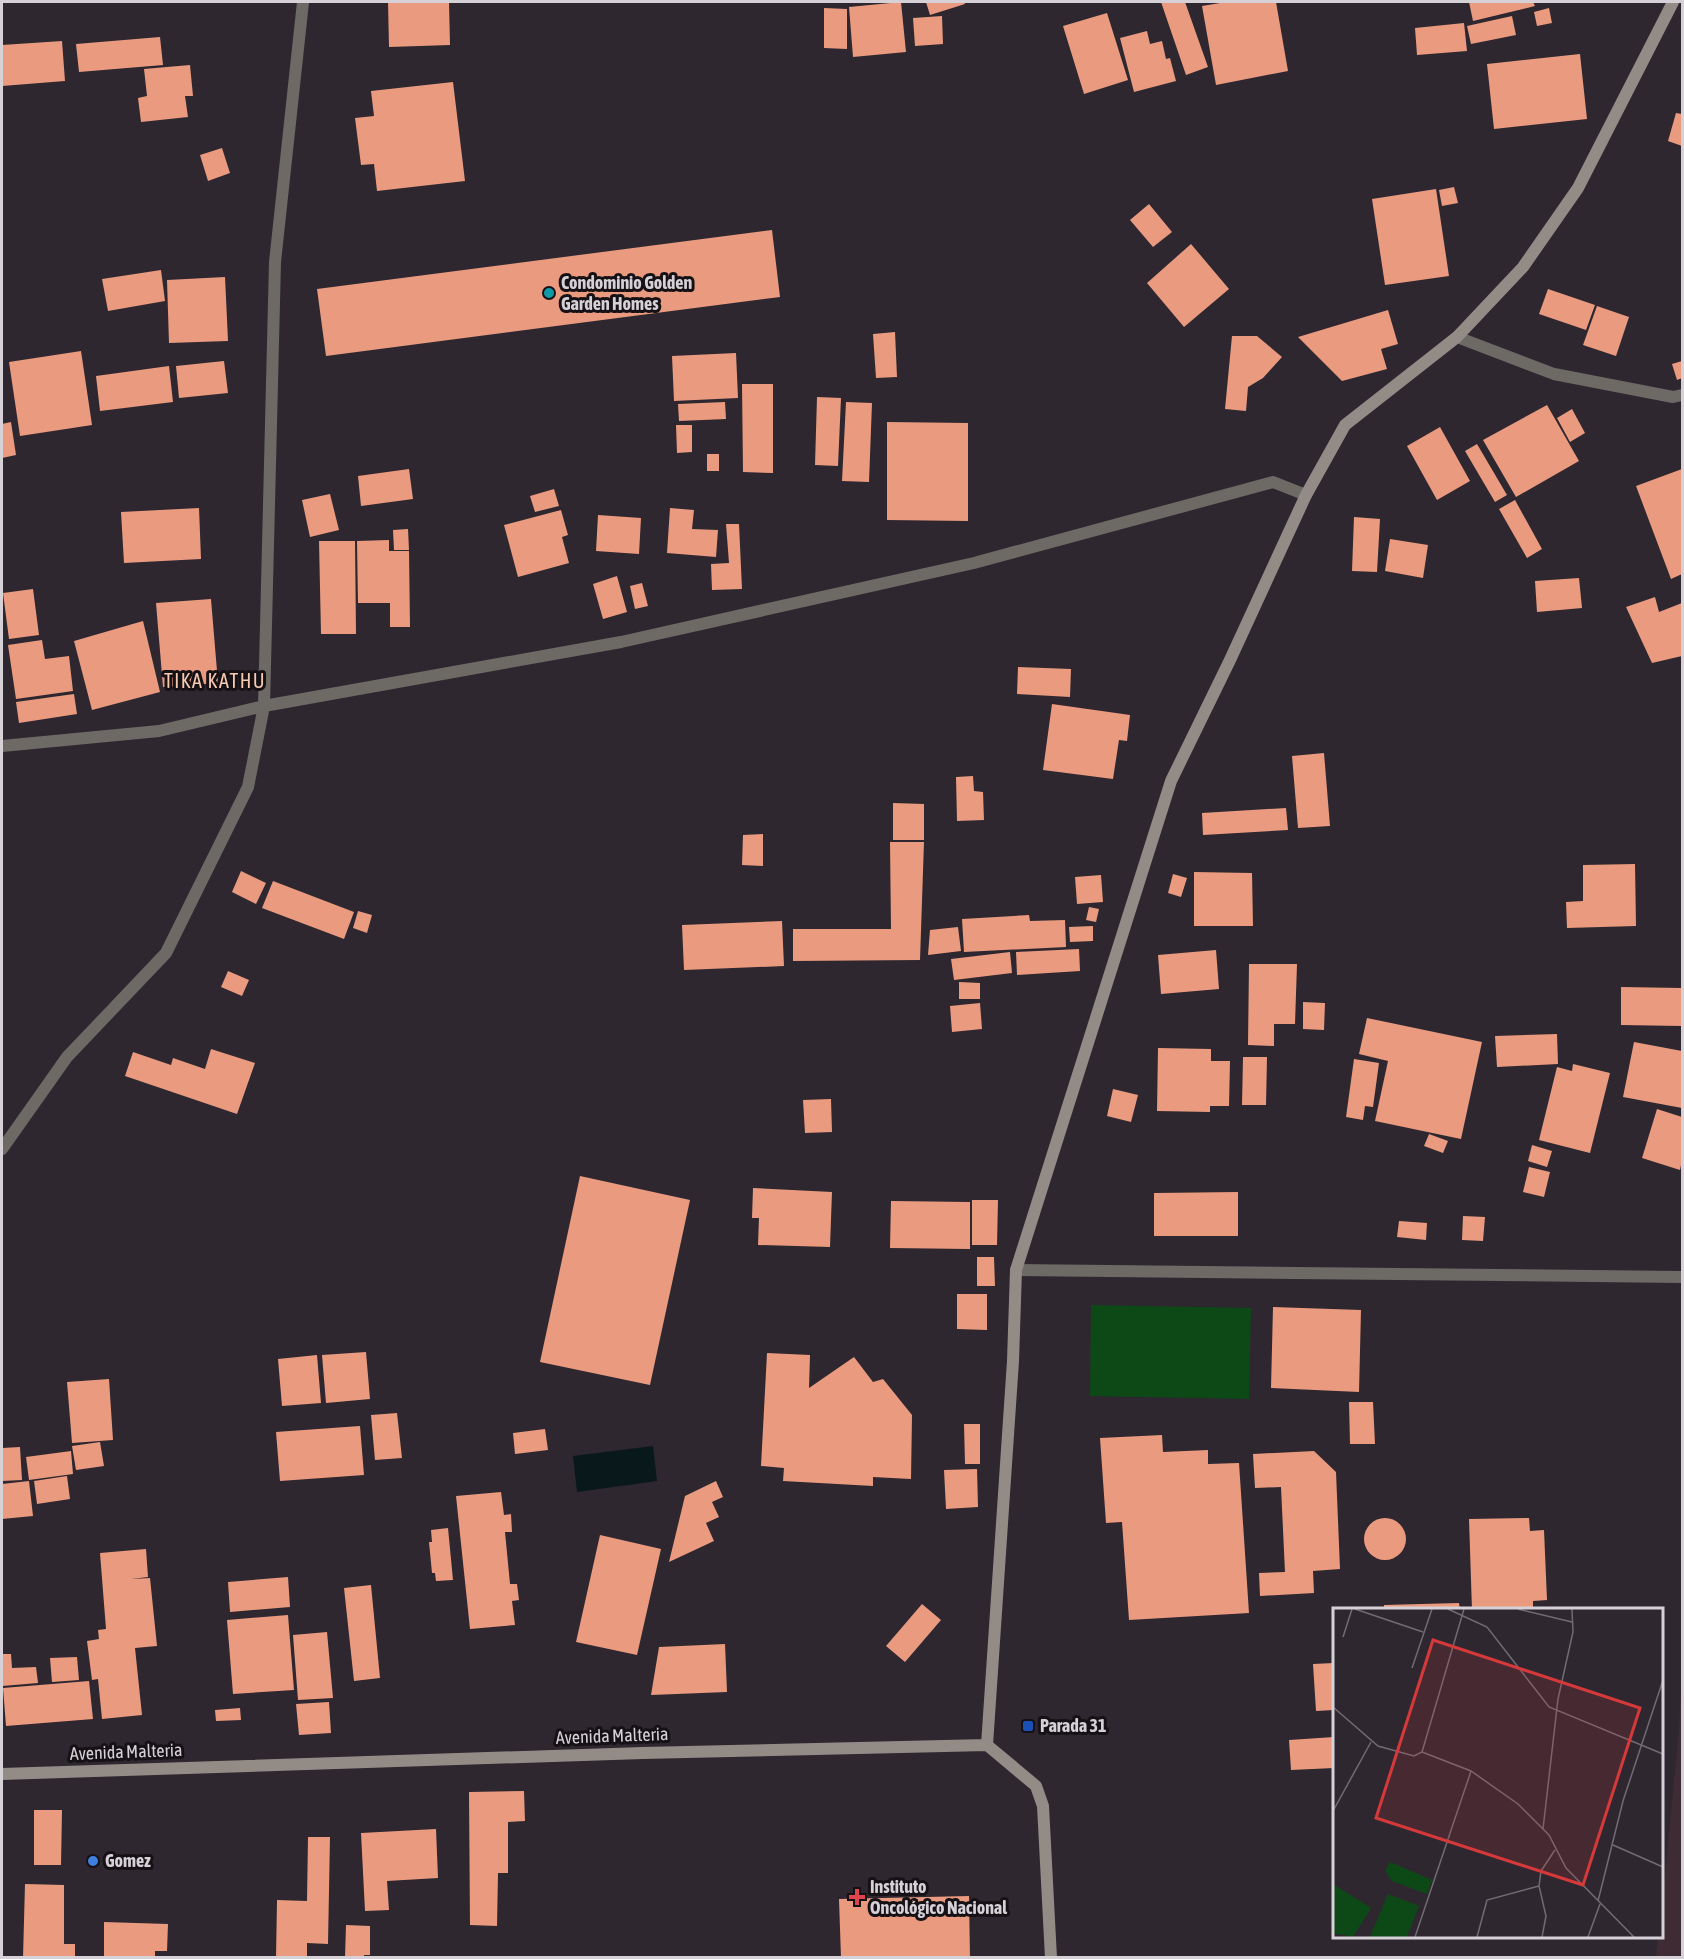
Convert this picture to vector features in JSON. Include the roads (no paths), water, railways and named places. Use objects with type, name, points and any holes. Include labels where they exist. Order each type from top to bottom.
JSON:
[{"type":"street","points":[[2,1149],[67,1057],[165,953],[248,787],[264,706],[275,262],[303,2]]},
{"type":"street","points":[[1050,1958],[1041,1797],[1036,1786],[987,1745],[1013,1361],[1016,1270],[1171,781],[1306,495],[1345,425],[1457,337],[1523,267],[1578,188],[1673,2]]},
{"type":"street","points":[[1457,337],[1554,374],[1673,397],[1683,395]]},
{"type":"street","points":[[2,746],[159,730],[264,706],[621,642],[974,563],[1273,482],[1306,495]]},
{"type":"street","points":[[1016,1270],[1683,1277]]},
{"type":"street","name":"Avenida Malteria","points":[[2,1774],[987,1745]]},
{"type":"place","name":"Condominio Golden Garden Homes","points":[[549,293]]},
{"type":"place","name":"Parada 31","points":[[1028,1726]]},
{"type":"place","name":"Gomez","points":[[93,1861]]},
{"type":"place","name":"Instituto Oncológico Nacional","points":[[857,1897]]},
{"type":"district","name":"TIKA KATHU","points":[[215,681]]}]
